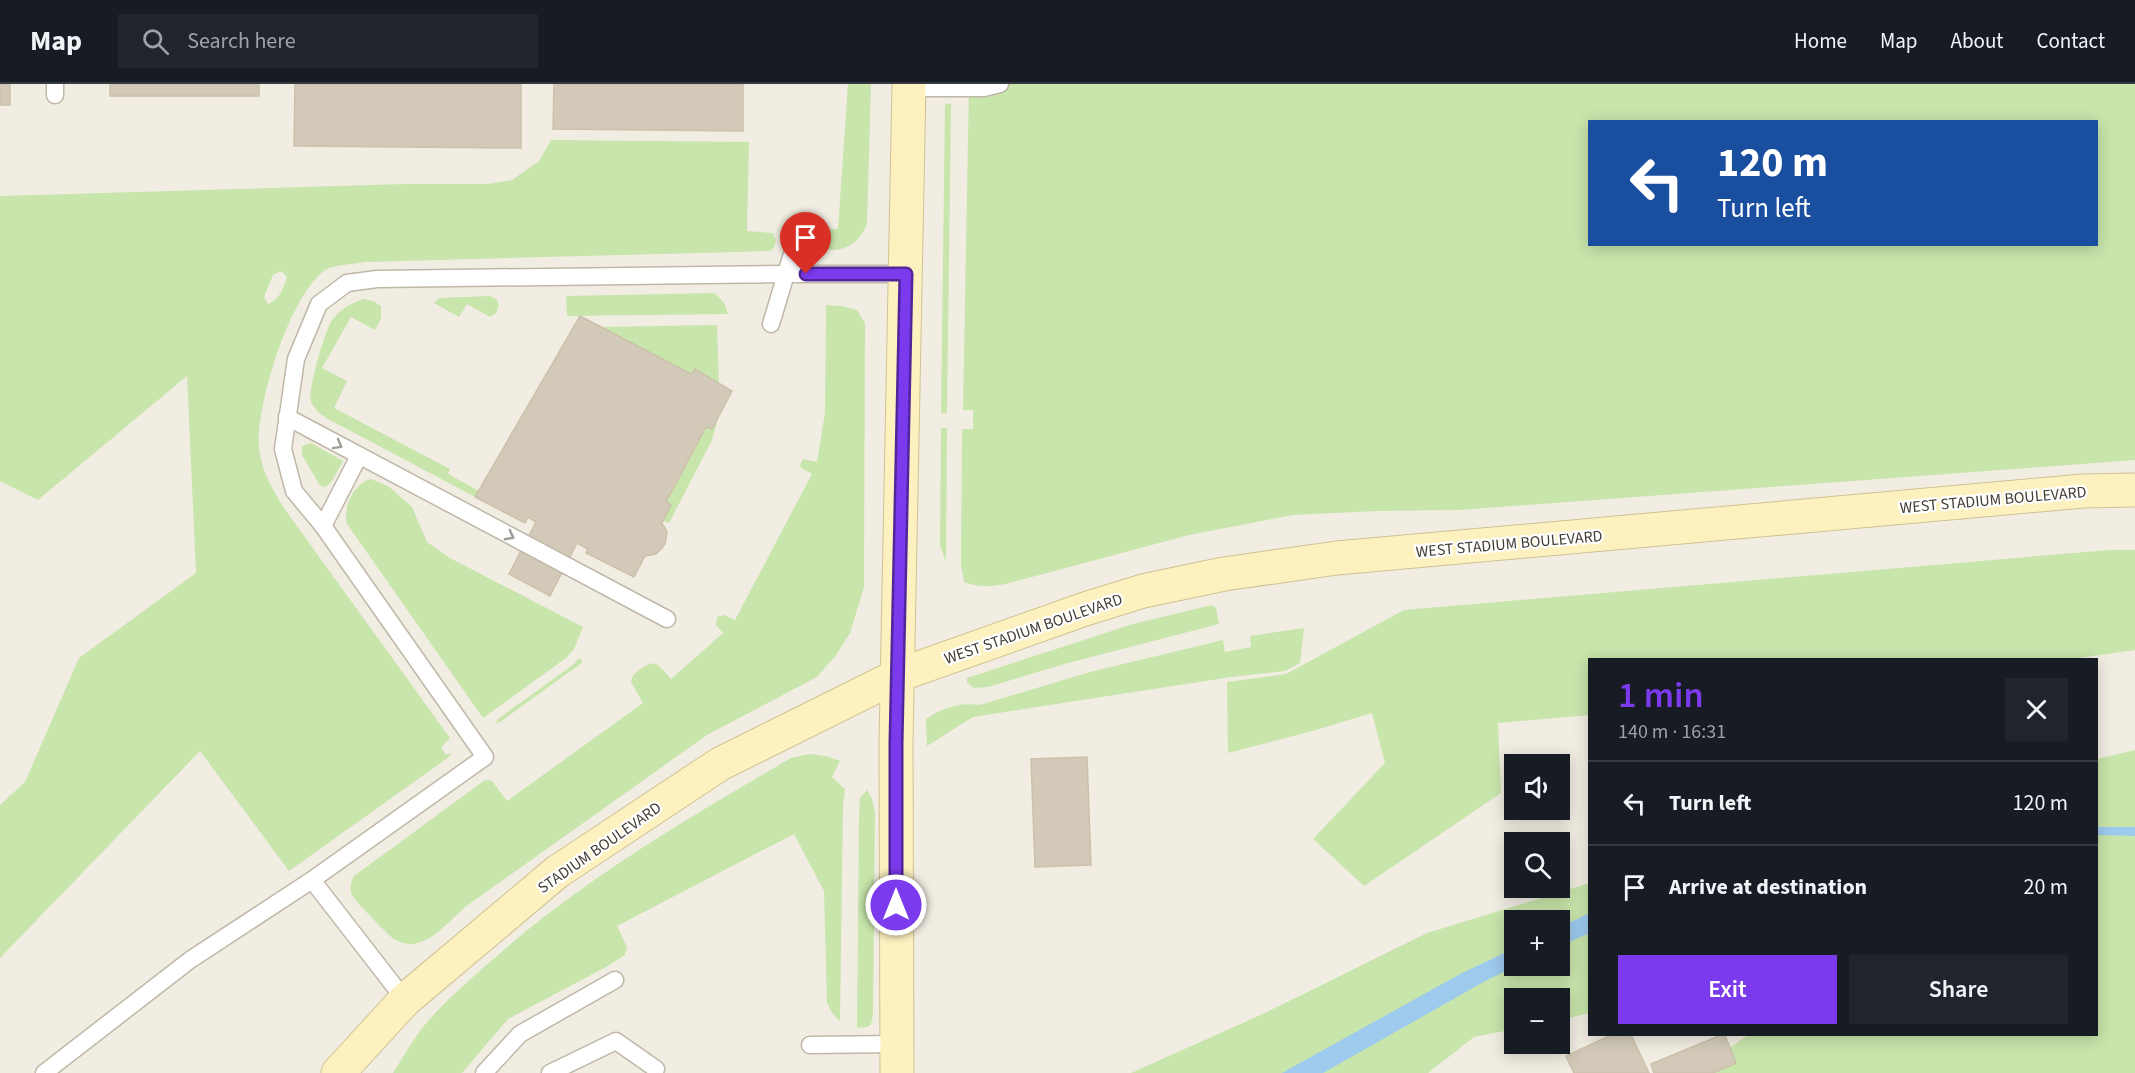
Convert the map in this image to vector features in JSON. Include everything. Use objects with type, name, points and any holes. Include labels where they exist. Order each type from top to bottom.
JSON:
[{"type":"main road","points":[[897,1058],[896,743],[909,86]]},
{"type":"main road","name":"WEST STADIUM BOULEVARD","points":[[899,675],[1085,609],[1143,591],[1224,574],[1337,558],[2012,497],[2135,489]]},
{"type":"main road","name":"STADIUM BOULEVARD","points":[[338,1073],[405,1000],[557,872],[720,764],[899,675]]},
{"type":"lane","points":[[909,86],[984,88],[1000,84]]},
{"type":"lane","points":[[771,324],[796,240]]},
{"type":"lane","points":[[44,1073],[190,960],[312,879],[485,757],[324,526],[294,490],[283,449],[287,417],[296,358],[319,304],[347,283],[377,279],[906,274]]},
{"type":"lane","points":[[287,417],[667,619]]},
{"type":"lane","points":[[324,526],[359,456]]},
{"type":"lane","points":[[312,879],[405,1000]]},
{"type":"lane","points":[[484,1073],[520,1034],[615,980]]},
{"type":"lane","points":[[550,1073],[616,1041],[656,1069]]},
{"type":"lane","points":[[810,1045],[897,1058]]},
{"type":"green space","points":[[848,84],[871,84],[867,223],[860,237],[854,242],[833,250],[817,246],[816,239],[818,232],[824,229],[838,229]]},
{"type":"green space","points":[[969,84],[2135,84],[2135,460],[1460,510],[1293,515],[1189,535],[1017,581],[984,586],[964,582],[961,564],[962,429],[973,429],[973,410],[963,410]]},
{"type":"green space","points":[[951,103],[947,413],[941,413],[945,105]]},
{"type":"green space","points":[[551,140],[749,142],[747,231],[773,233],[776,240],[774,248],[769,251],[365,262],[327,269],[311,284],[287,327],[269,380],[259,429],[262,465],[286,511],[450,738],[441,748],[446,755],[451,753],[449,757],[289,871],[200,751],[0,958],[0,805],[25,782],[79,658],[196,573],[187,376],[38,500],[0,481],[0,196],[405,184],[488,184],[512,180],[539,161]],"holes":[[[281,271],[287,277],[278,296],[268,304],[264,297],[273,275]]]},
{"type":"green space","points":[[715,293],[724,303],[728,314],[567,316],[566,296]]},
{"type":"green space","points":[[490,296],[496,299],[499,305],[496,313],[490,317],[467,304],[459,317],[434,303],[439,298]]},
{"type":"green space","points":[[363,299],[381,306],[381,319],[375,330],[351,317],[322,368],[347,381],[334,408],[450,469],[448,474],[479,491],[475,497],[329,419],[320,413],[311,402],[314,374],[332,320],[342,310]]},
{"type":"green space","points":[[826,305],[857,310],[865,323],[864,587],[850,633],[836,655],[817,677],[707,735],[465,907],[434,935],[412,944],[394,939],[352,895],[351,885],[354,876],[485,780],[492,781],[507,801],[643,703],[631,682],[639,670],[654,663],[671,679],[723,633],[716,625],[717,617],[724,615],[735,620],[812,474],[801,468],[803,459],[817,462],[825,413]]},
{"type":"green space","points":[[717,325],[719,384],[695,370],[691,374],[600,327]]},
{"type":"green space","points":[[718,418],[712,440],[669,523],[663,521],[671,505],[666,502],[706,427],[712,429]]},
{"type":"green space","points":[[941,428],[947,428],[946,562],[940,545]]},
{"type":"green space","points":[[311,443],[343,461],[326,487],[319,484],[302,455],[302,446]]},
{"type":"green space","points":[[371,479],[388,486],[412,507],[427,542],[450,558],[583,627],[574,649],[566,658],[483,718],[347,524],[348,504],[354,491]]},
{"type":"green space","points":[[2109,550],[2135,550],[2135,650],[2079,658],[1588,658],[1588,715],[1498,723],[1501,793],[1364,886],[1313,839],[1385,763],[1372,713],[1228,753],[1227,682],[1286,674],[1404,610]]},
{"type":"green space","points":[[1212,605],[1216,608],[1219,624],[1068,663],[988,687],[973,688],[967,682],[967,678],[1133,624]]},
{"type":"green space","points":[[1304,628],[1300,663],[1285,671],[1231,677],[973,717],[927,746],[926,719],[952,706],[980,705],[1090,672],[1223,640],[1225,652],[1251,647],[1250,636]]},
{"type":"green space","points":[[579,658],[583,662],[496,723],[498,719]]},
{"type":"green space","points":[[2135,750],[2135,1073],[1693,1073],[1747,1036],[2098,1036],[2098,759]]},
{"type":"green space","points":[[809,754],[840,761],[832,777],[845,789],[840,1021],[827,1003],[824,891],[794,834],[617,926],[627,947],[625,955],[508,1019],[462,1073],[393,1073],[419,1032],[438,1010],[476,974],[539,921],[609,870],[681,824],[791,758]]},
{"type":"green space","points":[[867,790],[875,813],[873,1015],[871,1024],[857,1028],[859,819],[860,798]]},
{"type":"green space","points":[[1588,884],[1588,1013],[1570,1018],[1570,988],[1504,988],[1504,1031],[1474,1037],[1428,1073],[1131,1073],[1265,1013],[1427,933],[1541,898],[1570,898],[1570,889]]},
{"type":"water","points":[[2098,827],[2135,827],[2135,836],[2098,835]]},
{"type":"water","points":[[1588,914],[1588,934],[1570,942],[1570,922]]},
{"type":"water","points":[[1504,953],[1504,972],[1323,1073],[1282,1073],[1462,973]]},
{"type":"building","points":[[0,84],[10,84],[10,105],[0,105]]},
{"type":"building","points":[[110,84],[259,84],[259,96],[110,96]]},
{"type":"building","points":[[295,84],[521,84],[521,148],[294,146]]},
{"type":"building","points":[[554,84],[743,84],[743,131],[553,129]]},
{"type":"building","points":[[580,316],[691,374],[695,369],[732,391],[712,429],[706,427],[666,502],[671,505],[662,523],[667,532],[665,544],[661,549],[656,554],[645,556],[634,577],[586,553],[588,549],[577,543],[550,596],[509,574],[536,522],[528,517],[525,523],[475,497]]},
{"type":"building","points":[[1087,757],[1091,865],[1035,867],[1031,759]]},
{"type":"building","points":[[1609,1036],[1631,1036],[1649,1073],[1574,1073],[1566,1056]]},
{"type":"building","points":[[1719,1036],[1725,1036],[1736,1063],[1713,1073],[1654,1073],[1651,1064]]},
{"type":"route","points":[[806,274],[906,274],[896,743],[896,905]]}]
